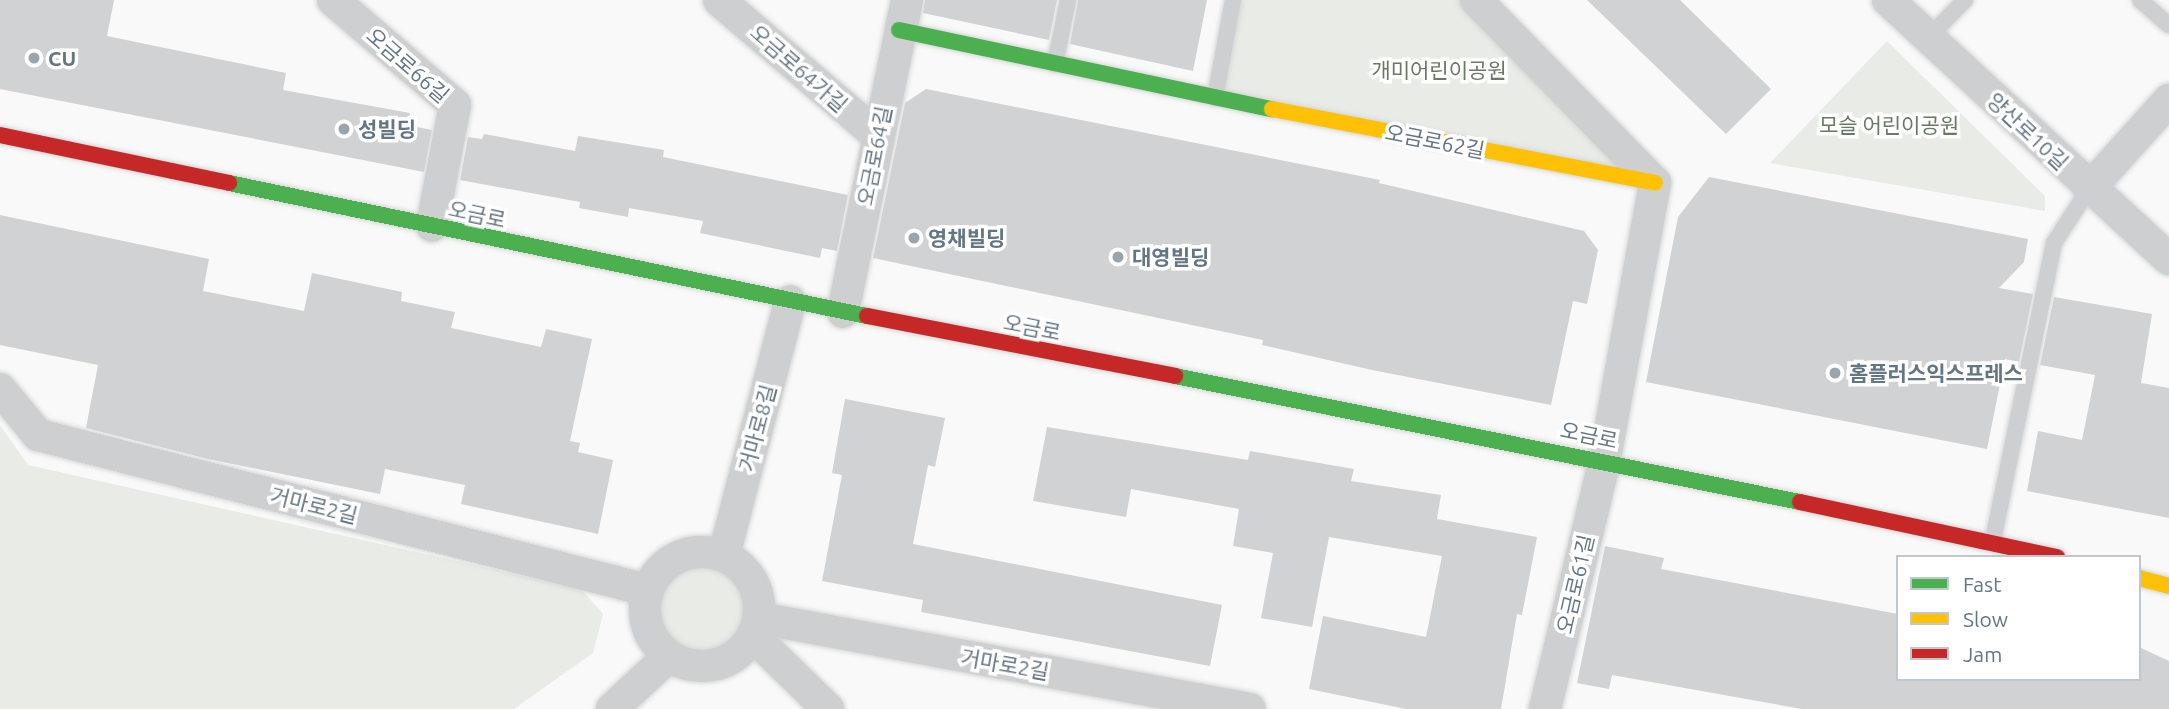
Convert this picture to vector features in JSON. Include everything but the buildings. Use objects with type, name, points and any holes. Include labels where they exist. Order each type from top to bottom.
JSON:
[{"type":"main road","name":"오금로62길","points":[[899,30],[1215,99],[1655,183]]},
{"type":"main road","name":"오금로","points":[[0,135],[844,312],[1605,459],[1993,540],[2049,555]]},
{"type":"main road","points":[[2141,579],[2169,586]]},
{"type":"street","name":"오금로66길","points":[[332,0],[455,105],[432,226]]},
{"type":"street","name":"오금로64가길","points":[[719,0],[878,136]]},
{"type":"street","name":"오금로64길","points":[[844,312],[906,0]]},
{"type":"street","points":[[1476,0],[1655,183],[1605,459]]},
{"type":"street","name":"양산로10길","points":[[1888,0],[2089,189],[2169,259]]},
{"type":"street","points":[[2089,189],[2169,100]]},
{"type":"street","name":"거마로8길","points":[[724,555],[790,301]]},
{"type":"street","name":"거마로2길","points":[[0,389],[38,435],[648,590]]},
{"type":"street","name":"오금로61길","points":[[1545,709],[1605,459]]},
{"type":"street","points":[[756,627],[724,662],[705,667],[669,656],[647,626],[648,590],[670,560],[706,551],[724,555],[753,581],[756,627],[828,709]]},
{"type":"street","name":"거마로2길","points":[[756,627],[1250,709]]},
{"type":"street","points":[[612,709],[669,656]]},
{"type":"lane","points":[[1055,64],[1068,0]]},
{"type":"lane","points":[[1215,99],[1233,0]]},
{"type":"lane","points":[[1929,37],[1965,0]]},
{"type":"lane","points":[[2140,0],[2169,25]]},
{"type":"lane","points":[[1993,540],[2054,243],[2089,189]]},
{"type":"green space","name":"개미어린이공원","points":[[1233,0],[1476,0],[1655,183],[1215,98]]},
{"type":"green space","name":"모슬 어린이공원","points":[[1887,41],[2045,196],[2045,211],[1770,163]]},
{"type":"green space","points":[[0,425],[28,465],[581,589],[603,614],[593,653],[514,709],[0,709]]},
{"type":"green space","points":[[702,559],[721,562],[737,573],[748,589],[751,608],[748,627],[737,643],[721,654],[702,657],[683,654],[667,643],[656,627],[653,608],[656,589],[667,573],[683,562]]},
{"type":"traffic: fast","points":[[899,30],[1272,109]]},
{"type":"traffic: fast","points":[[229,183],[867,316]]},
{"type":"traffic: fast","points":[[1175,376],[1800,502]]},
{"type":"traffic: slow","points":[[1272,109],[1655,183]]},
{"type":"traffic: slow","points":[[2141,579],[2169,586]]},
{"type":"traffic: jam","points":[[0,135],[229,183]]},
{"type":"traffic: jam","points":[[867,316],[1175,376]]},
{"type":"traffic: jam","points":[[1800,502],[2048,555]]},
{"type":"place","name":"CU","points":[[34,58]]},
{"type":"place","name":"성빌딩","points":[[344,129]]},
{"type":"place","name":"영채빌딩","points":[[914,238]]},
{"type":"place","name":"대영빌딩","points":[[1118,257]]},
{"type":"place","name":"홈플러스익스프레스","points":[[1835,373]]}]
